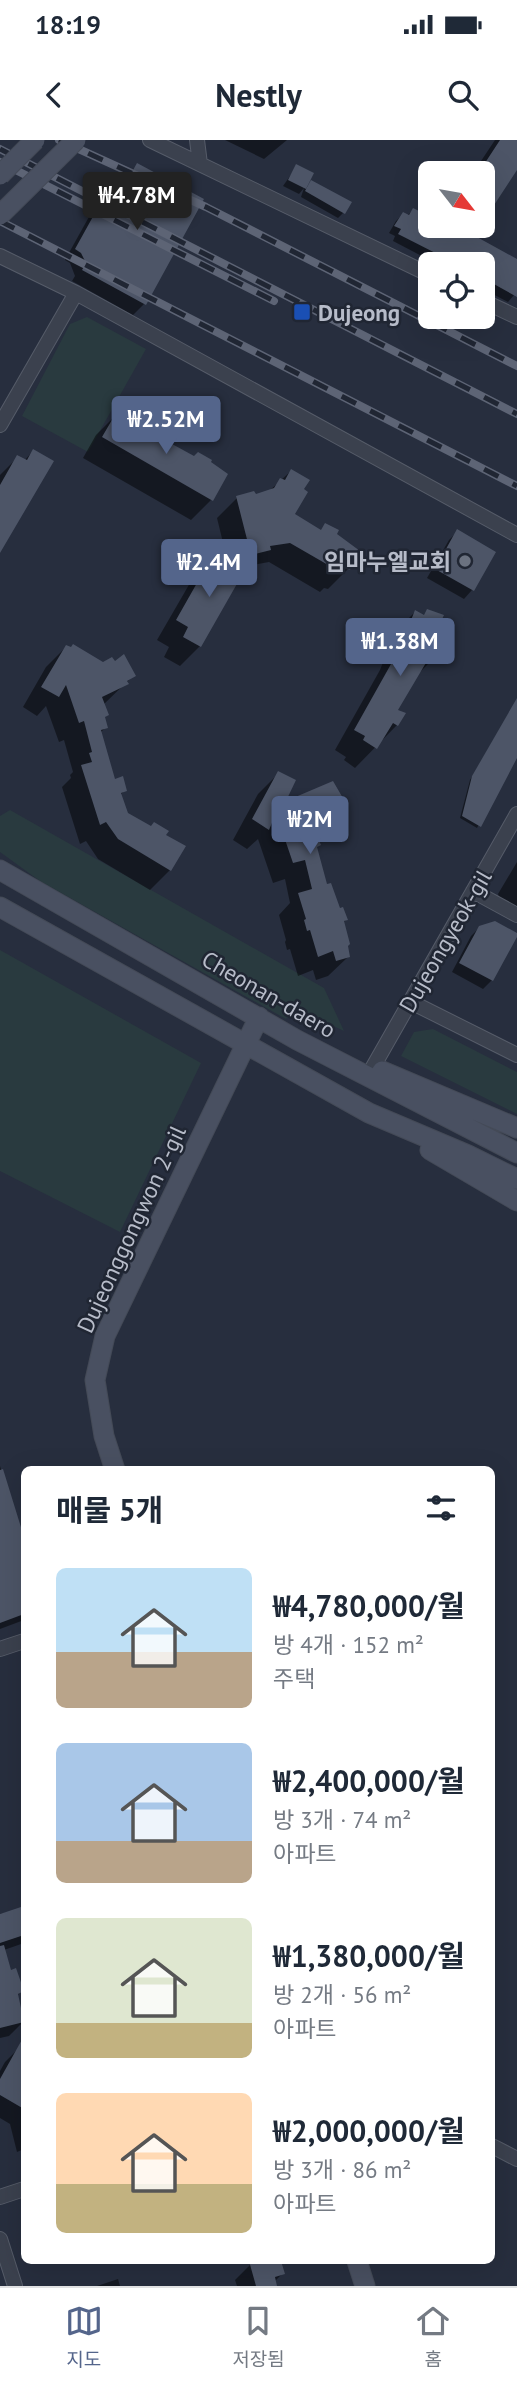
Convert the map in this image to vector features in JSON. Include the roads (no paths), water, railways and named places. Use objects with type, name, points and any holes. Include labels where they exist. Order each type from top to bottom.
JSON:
[{"type":"main road","points":[[0,175],[35,140]]},
{"type":"main road","points":[[0,215],[76,140]]},
{"type":"main road","name":"Cheonan-daero","points":[[0,870],[324,1054],[517,1153]]},
{"type":"main road","points":[[0,906],[369,1113],[517,1201]]},
{"type":"main road","name":"Dujeonggongwon 2-gil","points":[[114,1466],[104,1436],[96,1380],[105,1336],[259,1017]]},
{"type":"main road","points":[[324,1054],[373,1067],[517,1128]]},
{"type":"main road","points":[[369,1113],[517,1179]]},
{"type":"main road","points":[[358,2264],[365,2286]]},
{"type":"street","points":[[150,140],[418,269]]},
{"type":"street","points":[[197,140],[200,164]]},
{"type":"street","points":[[0,256],[76,293],[517,535]]},
{"type":"street","points":[[0,425],[76,293]]},
{"type":"street","points":[[495,307],[517,317]]},
{"type":"street","name":"Dujeongyeok-gil","points":[[373,1067],[517,814]]},
{"type":"street","points":[[474,891],[517,915]]},
{"type":"street","points":[[411,1002],[517,1055]]},
{"type":"street","points":[[0,1649],[21,1643]]},
{"type":"street","points":[[495,2147],[517,2158]]},
{"type":"street","points":[[0,2197],[21,2190]]},
{"type":"street","points":[[0,2239],[15,2286]]},
{"type":"railway","points":[[59,140],[206,207],[517,366]]},
{"type":"railway","points":[[0,149],[517,414]]},
{"type":"railway","points":[[0,162],[274,301]]},
{"type":"railway","points":[[0,221],[517,486]]},
{"type":"place","name":"Dujeong","points":[[302,312]]},
{"type":"place","name":"임마누엘교회","points":[[465,561]]}]
